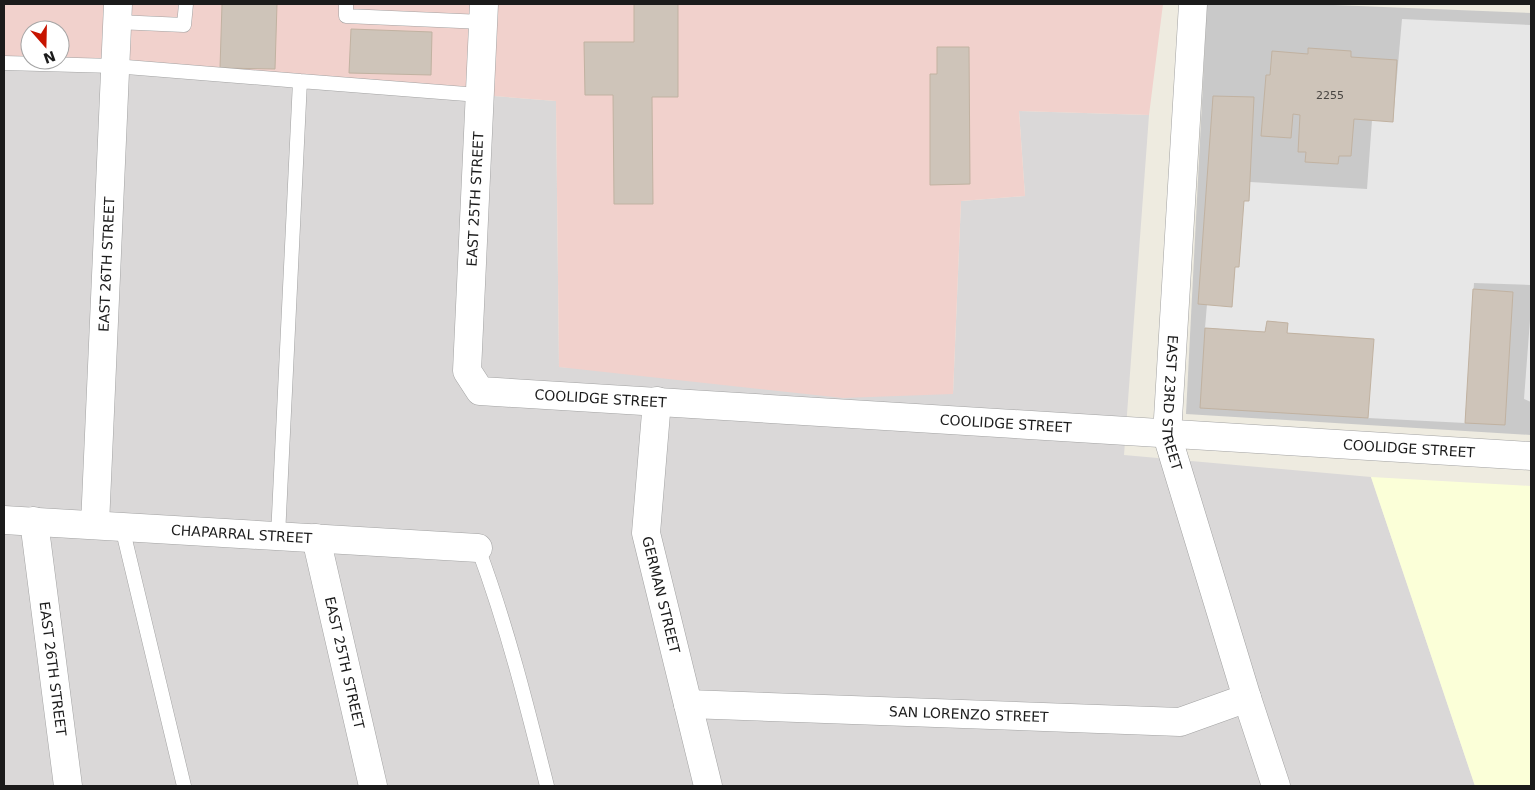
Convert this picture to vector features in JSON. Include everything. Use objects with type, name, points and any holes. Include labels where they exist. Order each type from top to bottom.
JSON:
[{"type":"street","name":"EAST 23RD STREET","points":[[1193,4],[1167,435],[1247,698],[1276,786]]},
{"type":"street","name":"EAST 26TH STREET","points":[[95,525],[114,66],[118,13]]},
{"type":"street","name":"EAST 25TH STREET","points":[[480,391],[467,371],[483,13]]},
{"type":"street","name":"COOLIDGE STREET","points":[[480,391],[1167,435],[1531,456]]},
{"type":"street","name":"GERMAN STREET","points":[[657,401],[646,533],[708,786]]},
{"type":"street","name":"CHAPARRAL STREET","points":[[4,520],[478,548]]},
{"type":"street","name":"EAST 26TH STREET","points":[[34,521],[68,786]]},
{"type":"street","name":"EAST 25TH STREET","points":[[316,538],[373,786]]},
{"type":"street","name":"SAN LORENZO STREET","points":[[688,704],[1180,722],[1247,698]]},
{"type":"lane","points":[[118,13],[184,25],[186,4]]},
{"type":"lane","points":[[346,4],[346,16],[483,13]]},
{"type":"lane","points":[[4,63],[114,66],[480,95]]},
{"type":"lane","points":[[278,536],[300,80]]},
{"type":"lane","points":[[122,526],[184,786]]},
{"type":"lane","points":[[478,548],[496,598],[526,702],[547,786]]},
{"type":"shaded area","points":[[4,4],[1163,4],[1149,115],[1019,111],[1025,196],[961,201],[953,394],[843,398],[559,367],[556,101],[70,62],[70,20],[20,20],[20,58],[4,57]]},
{"type":"shaded area","points":[[1207,4],[1309,4],[1531,13],[1531,435],[1186,414]]},
{"type":"shaded area","points":[[1402,19],[1531,25],[1531,285],[1474,283],[1465,423],[1368,418],[1373,339],[1287,333],[1288,323],[1267,321],[1265,332],[1205,328],[1207,304],[1232,306],[1244,201],[1249,201],[1250,182],[1367,189],[1372,120],[1393,121]]},
{"type":"shaded area","points":[[4,57],[20,58],[20,70],[70,70],[70,62],[556,101],[559,367],[953,394],[961,201],[1025,196],[1019,111],[1149,115],[1124,455],[1371,477],[1475,786],[4,786]]},
{"type":"shaded area","points":[[1531,307],[1531,402],[1524,399]]},
{"type":"shaded area","points":[[1371,477],[1531,486],[1531,786],[1475,786]]},
{"type":"building","points":[[222,4],[277,4],[275,69],[220,68]]},
{"type":"building","points":[[634,4],[678,4],[678,97],[652,97],[653,204],[614,204],[613,95],[585,95],[584,42],[634,42]]},
{"type":"building","points":[[351,29],[432,32],[431,75],[349,73]]},
{"type":"building","points":[[937,47],[969,47],[970,184],[930,185],[930,74],[937,74]]},
{"type":"building","points":[[1308,48],[1351,51],[1351,57],[1397,60],[1393,122],[1354,119],[1351,156],[1339,156],[1338,164],[1305,162],[1306,152],[1298,152],[1300,115],[1293,114],[1291,138],[1261,136],[1266,75],[1270,75],[1272,51],[1308,54]]},
{"type":"building","points":[[1213,96],[1254,97],[1249,201],[1244,201],[1239,267],[1235,267],[1232,307],[1198,304]]},
{"type":"building","points":[[1473,289],[1513,292],[1505,425],[1465,423]]},
{"type":"building","points":[[1267,321],[1288,323],[1287,333],[1374,339],[1368,418],[1200,408],[1205,328],[1265,332]]}]
